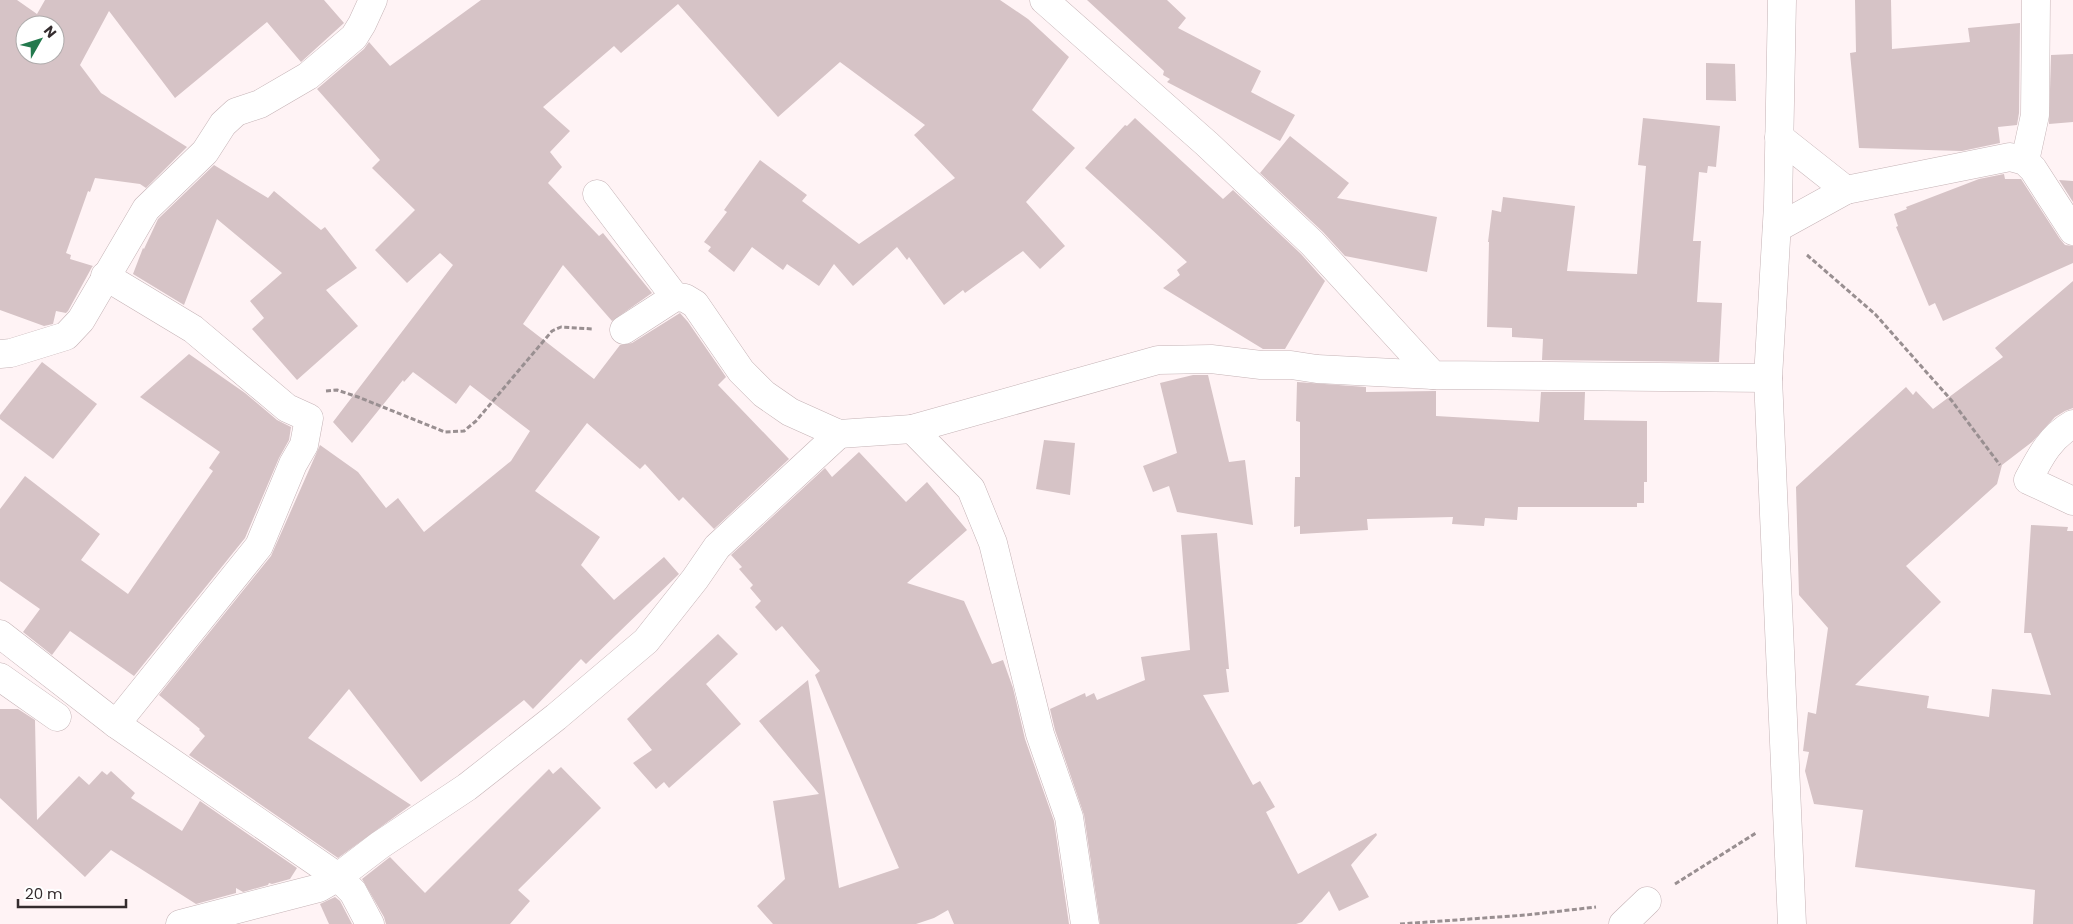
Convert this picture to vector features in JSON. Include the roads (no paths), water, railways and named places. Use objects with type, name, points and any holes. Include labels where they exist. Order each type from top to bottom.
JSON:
[{"type":"street","points":[[0,354],[11,353],[66,336],[82,320],[105,276],[146,209],[205,152],[223,124],[236,112],[260,104],[308,76],[354,36],[373,0]]},
{"type":"street","points":[[1044,0],[1207,144],[1312,242],[1433,375]]},
{"type":"street","points":[[1782,0],[1777,228],[1768,378],[1792,924]]},
{"type":"street","points":[[2025,161],[2035,114],[2036,0]]},
{"type":"street","points":[[1779,137],[1846,190]]},
{"type":"street","points":[[1777,228],[1846,190],[2010,157],[2025,161],[2033,170],[2073,231]]},
{"type":"street","points":[[597,194],[675,297]]},
{"type":"street","points":[[105,276],[192,329],[287,408],[309,418],[304,445],[293,464],[259,546],[116,724]]},
{"type":"street","points":[[624,330],[675,297],[685,298],[695,304],[741,371],[764,394],[790,412],[839,434],[912,429],[1158,360],[1211,360],[1261,365],[1291,365],[1317,370],[1433,375],[1768,378]]},
{"type":"street","points":[[2073,424],[2062,430],[2046,447],[2028,480],[2073,502]]},
{"type":"street","points":[[912,429],[970,489],[993,543],[1040,734],[1069,817],[1085,924]]},
{"type":"street","points":[[180,924],[319,888],[338,877],[380,845],[467,787],[556,717],[646,641],[695,579],[717,547],[839,434]]},
{"type":"street","points":[[0,634],[116,724],[338,877],[353,892],[370,924]]},
{"type":"street","points":[[0,677],[57,718]]},
{"type":"street","points":[[1622,924],[1647,901]]}]
